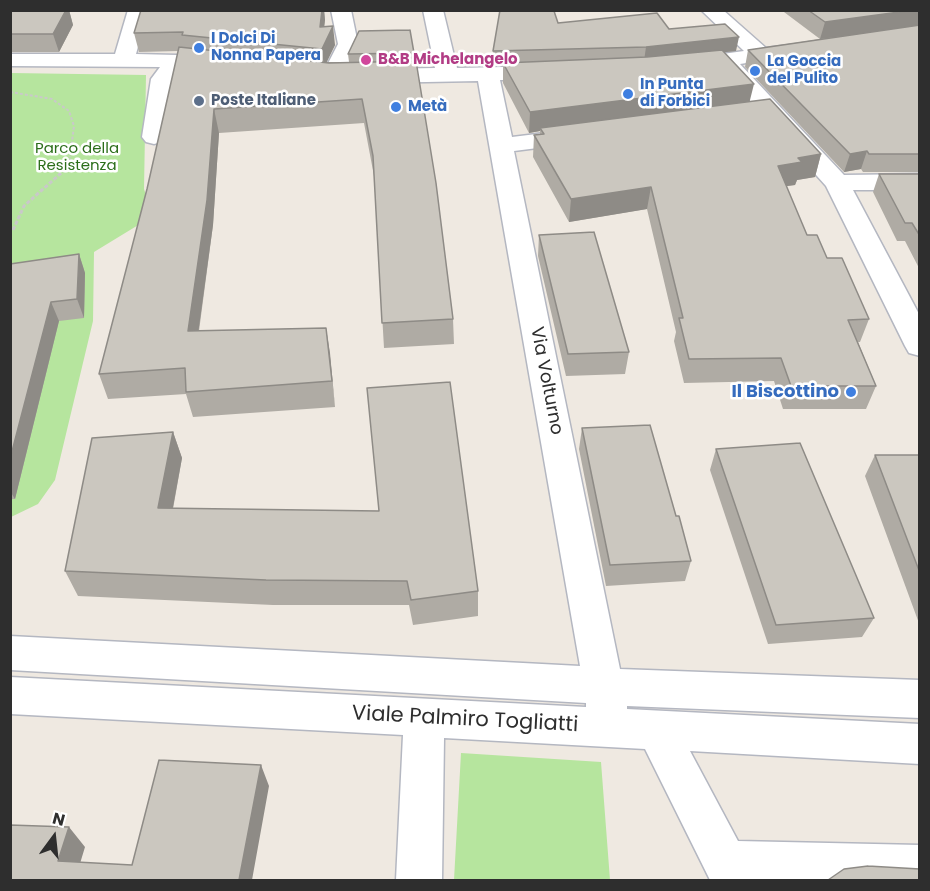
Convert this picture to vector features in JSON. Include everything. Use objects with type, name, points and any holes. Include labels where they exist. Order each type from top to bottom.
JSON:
[{"type":"street","points":[[124,61],[138,10]]},
{"type":"street","points":[[332,77],[348,44],[341,10]]},
{"type":"street","points":[[434,10],[447,74]]},
{"type":"street","points":[[711,10],[762,56]]},
{"type":"street","points":[[667,67],[809,48]]},
{"type":"street","points":[[10,60],[177,61],[237,67]]},
{"type":"street","points":[[724,60],[758,113],[837,183],[920,346]]},
{"type":"street","points":[[154,137],[162,80],[177,61]]},
{"type":"street","points":[[308,74],[332,77],[568,72]]},
{"type":"street","name":"Via Volturno","points":[[488,75],[611,727]]},
{"type":"street","points":[[501,146],[595,134]]},
{"type":"street","points":[[837,183],[920,182]]},
{"type":"street","points":[[10,653],[604,687],[920,699]]},
{"type":"street","name":"Viale Palmiro Togliatti","points":[[10,695],[920,744]]},
{"type":"street","points":[[419,880],[424,717]]},
{"type":"street","points":[[657,730],[725,864],[920,868]]},
{"type":"path","points":[[10,92],[52,99],[69,111],[74,126],[69,166],[24,206],[13,230]]},
{"type":"green space","name":"Parco della Resistenza","points":[[11,73],[146,75],[144,189],[153,216],[94,252],[93,321],[55,480],[38,504],[11,517]]},
{"type":"green space","points":[[461,753],[601,762],[610,880],[454,880]]},
{"type":"building","points":[[10,10],[66,10],[53,34],[10,34]]},
{"type":"building","points":[[141,10],[322,10],[320,27],[333,26],[322,49],[182,35],[183,32],[134,33]]},
{"type":"building","points":[[500,10],[554,11],[558,23],[657,13],[669,29],[725,24],[739,37],[646,47],[493,51]]},
{"type":"building","points":[[808,10],[914,10],[825,22]]},
{"type":"building","points":[[920,25],[920,154],[869,154],[867,151],[850,154],[748,50]]},
{"type":"building","points":[[410,30],[414,53],[348,54],[359,31]]},
{"type":"building","points":[[179,47],[329,63],[416,61],[436,183],[453,319],[382,323],[373,156],[362,99],[214,109],[207,200],[188,331],[326,328],[332,381],[186,392],[185,368],[99,374],[147,189]]},
{"type":"building","points":[[722,50],[754,84],[530,112],[503,63],[647,57]]},
{"type":"building","points":[[770,99],[821,154],[798,158],[802,162],[778,166],[807,235],[817,235],[827,258],[842,258],[869,319],[848,320],[876,386],[791,386],[781,358],[689,359],[679,318],[683,318],[651,187],[571,199],[534,135],[544,134],[540,128]]},
{"type":"building","points":[[879,174],[920,174],[920,236],[912,223],[905,223]]},
{"type":"building","points":[[594,232],[629,352],[568,354],[539,235]]},
{"type":"building","points":[[79,254],[77,299],[51,302],[10,459],[10,264]]},
{"type":"building","points":[[450,382],[478,591],[411,600],[407,581],[266,580],[65,571],[92,438],[173,432],[158,508],[379,511],[367,388]]},
{"type":"building","points":[[650,425],[691,561],[610,565],[582,428]]},
{"type":"building","points":[[800,443],[874,618],[776,625],[716,449]]},
{"type":"building","points":[[875,455],[920,455],[920,573]]},
{"type":"building","points":[[159,760],[261,765],[239,880],[10,880],[10,825],[69,827],[58,861],[132,865]]},
{"type":"building","points":[[868,866],[920,869],[920,880],[828,880],[844,869]]},
{"type":"place","name":"I Dolci Di Nonna Papera","points":[[199,48]]},
{"type":"place","name":"B&B Michelangelo","points":[[366,60]]},
{"type":"place","name":"La Goccia del Pulito","points":[[755,71]]},
{"type":"place","name":"In Punta di Forbici","points":[[628,94]]},
{"type":"place","name":"Poste Italiane","points":[[199,101]]},
{"type":"place","name":"Metà","points":[[396,107]]},
{"type":"place","name":"Il Biscottino","points":[[851,392]]}]
